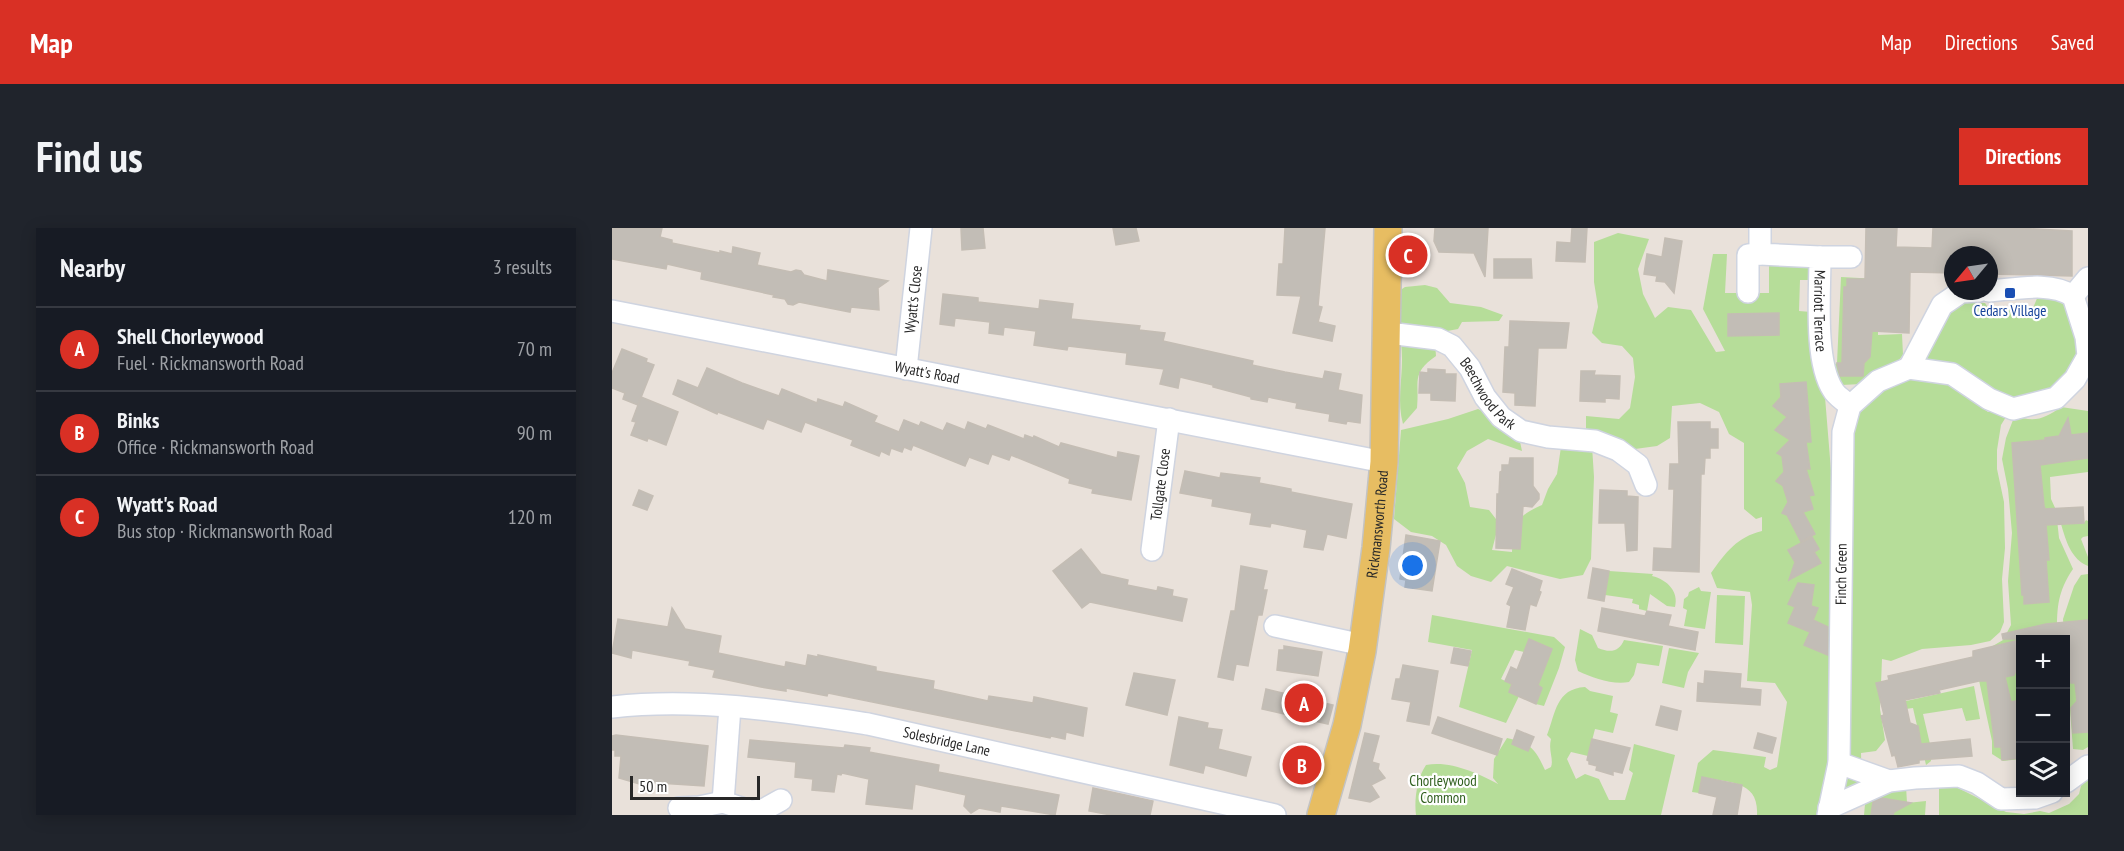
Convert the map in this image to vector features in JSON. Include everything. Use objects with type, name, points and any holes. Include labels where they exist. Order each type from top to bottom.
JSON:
[{"type":"main road","name":"Rickmansworth Road","points":[[1321,815],[1347,725],[1363,645],[1377,548],[1384,462],[1388,228]]},
{"type":"street","name":"Wyatt's Close","points":[[906,369],[921,228]]},
{"type":"street","points":[[1748,292],[1748,255],[1760,254],[1760,228]]},
{"type":"street","name":"Marriott Terrace","points":[[1760,254],[1820,257],[1820,331],[1825,368],[1833,391],[1850,406]]},
{"type":"street","points":[[1820,257],[1851,257]]},
{"type":"street","points":[[2073,296],[2088,278]]},
{"type":"street","points":[[1850,406],[1878,381],[1909,368],[1952,374],[1989,399],[2013,409],[2056,398],[2075,379],[2088,356],[2086,337],[2073,296],[2062,289],[1998,290]]},
{"type":"street","points":[[1909,368],[1942,306],[1950,300]]},
{"type":"street","name":"Wyatt's Road","points":[[612,311],[1384,462]]},
{"type":"street","name":"Beechwood Park","points":[[1388,333],[1438,339],[1452,346],[1470,368],[1485,397],[1501,417],[1521,431],[1548,437],[1595,441],[1618,450],[1638,465],[1646,485]]},
{"type":"street","name":"Finch Green","points":[[1829,811],[1839,763],[1843,432],[1850,406]]},
{"type":"street","name":"Tollgate Close","points":[[1152,550],[1169,419]]},
{"type":"street","points":[[1275,626],[1363,645]]},
{"type":"street","name":"Solesbridge Lane","points":[[612,707],[649,703],[730,707],[868,724],[1197,806],[1275,815]]},
{"type":"street","points":[[723,802],[730,707]]},
{"type":"street","points":[[1839,763],[1888,781]]},
{"type":"street","points":[[2070,779],[2088,766]]},
{"type":"street","points":[[1829,811],[1888,781],[1959,776],[1977,783],[2001,799],[2016,796]]},
{"type":"street","points":[[679,808],[723,802],[750,811],[763,810],[781,800]]},
{"type":"green space","points":[[1618,233],[1649,239],[1638,269],[1643,294],[1655,318],[1668,307],[1691,310],[1716,352],[1725,351],[1703,309],[1713,254],[1727,254],[1725,293],[1769,293],[1769,261],[1807,265],[1813,272],[1812,280],[1800,280],[1799,311],[1811,312],[1825,397],[1832,483],[1831,552],[1837,595],[1832,764],[1821,815],[1757,815],[1753,795],[1748,789],[1732,782],[1702,777],[1699,793],[1692,792],[1698,763],[1713,750],[1766,757],[1764,767],[1770,770],[1777,767],[1787,702],[1775,683],[1747,681],[1752,605],[1750,592],[1717,588],[1711,573],[1739,541],[1762,531],[1762,517],[1756,519],[1744,509],[1744,443],[1729,434],[1719,412],[1700,403],[1672,406],[1670,438],[1657,446],[1635,449],[1612,437],[1586,435],[1586,416],[1619,419],[1630,408],[1635,377],[1633,358],[1622,346],[1602,343],[1592,333],[1598,307],[1594,282],[1594,242]]},
{"type":"green space","points":[[1841,277],[1878,279],[1878,335],[1902,334],[1903,355],[1893,367],[1862,384],[1841,385],[1832,366],[1837,363]]},
{"type":"green space","points":[[1425,285],[1437,288],[1450,303],[1481,307],[1503,315],[1499,321],[1462,322],[1458,329],[1442,332],[1435,343],[1436,356],[1422,368],[1419,374],[1417,408],[1403,424],[1400,400],[1402,351],[1393,295],[1405,287]]},
{"type":"green space","points":[[2054,293],[2070,303],[2079,348],[2071,372],[2054,391],[2018,400],[1921,364],[1953,307],[1962,302],[1985,303],[1989,309],[2033,308],[2038,296]]},
{"type":"green space","points":[[1923,375],[1965,389],[1974,402],[1988,412],[2009,412],[2001,425],[1997,450],[1997,469],[2004,502],[2005,548],[2002,579],[2004,622],[2000,632],[1990,641],[1922,649],[1891,661],[1882,659],[1880,709],[1885,740],[1876,751],[1861,753],[1862,785],[1838,791],[1847,444],[1859,413],[1870,397],[1888,386]]},
{"type":"green space","points":[[2061,407],[2088,411],[2088,472],[2050,477],[2051,499],[2056,510],[2059,538],[2073,569],[2060,595],[2057,635],[2016,635],[2016,759],[2003,761],[1992,754],[1992,741],[1974,657],[2003,640],[2011,625],[2008,581],[2012,533],[2008,489],[2002,459],[2006,438],[2015,415],[2034,419],[2050,414]]},
{"type":"green space","points":[[1478,409],[1489,414],[1519,437],[1522,451],[1488,439],[1467,451],[1457,468],[1465,483],[1470,507],[1489,510],[1499,523],[1492,550],[1512,552],[1518,522],[1526,513],[1542,505],[1557,474],[1561,447],[1592,446],[1594,477],[1591,559],[1583,575],[1560,579],[1507,566],[1491,582],[1471,576],[1457,566],[1446,545],[1432,536],[1411,532],[1394,519],[1401,430]]},
{"type":"green space","points":[[2088,521],[2088,536],[2081,539],[2088,557],[2088,566],[2073,554],[2061,524],[2084,523]]},
{"type":"green space","points":[[1609,571],[1653,574],[1652,576],[1663,580],[1671,587],[1675,596],[1675,607],[1667,606],[1650,594],[1647,611],[1639,609],[1639,605],[1632,603],[1633,599],[1605,595]]},
{"type":"green space","points":[[2088,574],[2088,747],[2083,750],[2073,749],[2070,710],[2070,635],[2064,635],[2063,619],[2074,586],[2081,575]]},
{"type":"green space","points":[[1699,587],[1701,591],[1711,592],[1705,629],[1684,626],[1687,610],[1683,608],[1684,599],[1689,592]]},
{"type":"green space","points":[[1717,595],[1745,596],[1743,645],[1715,643]]},
{"type":"green space","points":[[1432,615],[1554,637],[1565,647],[1544,706],[1536,704],[1542,688],[1538,685],[1529,639],[1524,652],[1515,650],[1501,679],[1512,684],[1509,692],[1519,696],[1506,723],[1459,707],[1472,650],[1428,642]]},
{"type":"green space","points":[[1580,629],[1592,635],[1598,648],[1606,651],[1617,649],[1624,640],[1663,646],[1659,666],[1637,663],[1634,675],[1629,682],[1623,683],[1603,680],[1578,671],[1575,660]]},
{"type":"green space","points":[[1669,648],[1699,653],[1688,672],[1684,688],[1662,683]]},
{"type":"green space","points":[[1974,686],[1980,719],[1966,721],[1962,708],[1923,714],[1930,744],[1931,761],[1926,765],[1913,708],[1898,710],[1897,703]]},
{"type":"green space","name":"Chorleywood Common","points":[[1585,687],[1590,691],[1613,696],[1610,712],[1618,714],[1613,733],[1595,729],[1588,756],[1571,752],[1567,759],[1576,779],[1585,774],[1599,779],[1609,800],[1625,800],[1633,773],[1629,770],[1634,744],[1675,755],[1661,815],[1416,815],[1417,789],[1426,765],[1454,766],[1498,784],[1493,778],[1494,759],[1507,738],[1522,742],[1531,748],[1545,770],[1551,767],[1551,739],[1547,735],[1555,710],[1568,692]]},
{"type":"green space","points":[[2088,774],[2088,815],[1939,815],[1939,788],[1958,788],[2006,812],[2049,813],[2069,804],[2079,794],[2083,778]]},
{"type":"green space","points":[[1906,786],[1907,803],[1926,801],[1925,815],[1864,815],[1866,794]]},
{"type":"building","points":[[612,228],[662,228],[660,237],[672,240],[672,243],[720,253],[720,251],[732,254],[733,247],[760,253],[757,265],[791,272],[801,271],[804,275],[827,281],[828,270],[888,281],[878,288],[879,310],[851,307],[850,312],[799,302],[793,305],[788,304],[785,299],[773,297],[774,295],[701,279],[702,272],[667,264],[666,269],[612,259]]},
{"type":"building","points":[[961,228],[983,228],[985,248],[962,250]]},
{"type":"building","points":[[1113,228],[1136,228],[1139,241],[1116,245]]},
{"type":"building","points":[[1285,228],[1325,228],[1318,306],[1322,307],[1318,322],[1335,326],[1332,341],[1293,333],[1301,296],[1277,295],[1279,264],[1283,264]]},
{"type":"building","points":[[1435,228],[1488,228],[1485,277],[1474,253],[1439,252],[1434,241]]},
{"type":"building","points":[[1572,228],[1587,228],[1585,262],[1556,261],[1557,242],[1571,243]]},
{"type":"building","points":[[1866,228],[1897,228],[1896,247],[1932,248],[1933,228],[2017,228],[2072,231],[2072,276],[1998,274],[1998,246],[1944,246],[1944,273],[1910,272],[1909,333],[1872,331],[1870,357],[1864,363],[1863,376],[1840,376],[1837,363],[1842,363],[1844,287],[1847,287],[1847,279],[1865,279]]},
{"type":"building","points":[[1665,238],[1682,241],[1674,293],[1665,282],[1656,281],[1657,276],[1644,274],[1647,254],[1662,257]]},
{"type":"building","points":[[1494,259],[1531,259],[1532,278],[1494,278]]},
{"type":"building","points":[[943,294],[978,298],[978,302],[1039,309],[1040,300],[1073,304],[1071,319],[1140,326],[1139,330],[1165,333],[1163,341],[1253,361],[1252,365],[1285,372],[1323,379],[1325,371],[1341,374],[1338,390],[1362,395],[1360,423],[1347,421],[1346,424],[1329,421],[1330,414],[1296,408],[1297,403],[1268,397],[1267,402],[1251,399],[1251,397],[1213,387],[1213,385],[1180,377],[1178,388],[1160,384],[1164,369],[1126,364],[1127,353],[1068,346],[1067,350],[1034,345],[1036,331],[1004,327],[1003,335],[989,333],[990,322],[955,318],[954,326],[940,324]]},
{"type":"building","points":[[1779,313],[1779,335],[1728,336],[1728,314]]},
{"type":"building","points":[[1510,321],[1569,323],[1566,348],[1538,348],[1535,406],[1515,405],[1515,393],[1503,392],[1505,347],[1509,347]]},
{"type":"building","points":[[622,349],[647,359],[646,362],[654,365],[638,405],[623,399],[625,393],[612,388],[612,373]]},
{"type":"building","points":[[707,368],[779,396],[782,389],[817,403],[818,399],[843,407],[845,402],[877,416],[874,422],[899,432],[904,420],[919,426],[921,422],[943,431],[947,423],[965,430],[968,422],[986,429],[988,425],[1024,439],[1025,435],[1033,438],[1034,436],[1059,447],[1061,443],[1117,458],[1118,452],[1139,456],[1131,500],[1092,493],[1093,489],[1069,483],[1070,479],[1011,455],[1009,460],[992,454],[988,464],[969,457],[965,466],[913,445],[911,450],[904,447],[902,452],[891,448],[889,455],[881,451],[879,456],[851,445],[853,440],[805,422],[801,432],[767,419],[763,429],[718,412],[717,414],[673,394],[678,380],[698,388]]},
{"type":"building","points":[[1428,369],[1445,370],[1445,374],[1456,374],[1455,401],[1431,400],[1431,393],[1419,393],[1420,372],[1428,373]]},
{"type":"building","points":[[1581,371],[1595,371],[1594,375],[1620,376],[1619,399],[1605,398],[1605,402],[1580,401]]},
{"type":"building","points":[[1806,382],[1811,442],[1806,442],[1810,469],[1806,469],[1814,495],[1809,496],[1813,509],[1803,512],[1815,534],[1801,542],[1787,515],[1782,513],[1788,502],[1783,486],[1776,481],[1784,472],[1782,456],[1777,453],[1790,440],[1775,430],[1787,417],[1773,406],[1781,397],[1780,384]]},
{"type":"building","points":[[641,397],[678,412],[666,445],[631,435],[636,422],[632,421]]},
{"type":"building","points":[[2068,418],[2071,435],[2088,433],[2088,458],[2040,465],[2044,506],[2045,509],[2083,507],[2084,523],[2046,525],[2049,602],[2024,604],[2012,443],[2045,440],[2045,438],[2059,436]]},
{"type":"building","points":[[1678,422],[1710,422],[1710,429],[1718,429],[1718,448],[1710,448],[1710,458],[1705,458],[1704,474],[1701,474],[1699,572],[1653,570],[1654,548],[1672,549],[1674,489],[1669,489],[1670,464],[1679,464]]},
{"type":"building","points":[[1510,458],[1533,458],[1533,486],[1539,494],[1539,499],[1532,507],[1523,506],[1520,549],[1496,548],[1497,494],[1499,494],[1500,472],[1502,465],[1509,465]]},
{"type":"building","points":[[1185,471],[1220,478],[1221,473],[1260,478],[1259,483],[1352,504],[1346,538],[1327,534],[1323,550],[1304,547],[1307,530],[1271,523],[1270,527],[1250,524],[1252,513],[1212,506],[1213,499],[1180,493]]},
{"type":"building","points":[[639,490],[653,496],[647,510],[633,505]]},
{"type":"building","points":[[1600,490],[1627,491],[1627,496],[1638,497],[1637,550],[1627,551],[1625,523],[1599,523]]},
{"type":"building","points":[[1406,535],[1440,541],[1432,591],[1405,587],[1406,580],[1400,579]]},
{"type":"building","points":[[1812,537],[1819,549],[1814,552],[1821,563],[1789,580],[1795,562],[1788,550]]},
{"type":"building","points":[[1081,549],[1101,574],[1128,580],[1127,585],[1157,591],[1158,587],[1173,590],[1172,596],[1187,599],[1182,621],[1090,602],[1082,608],[1053,571]]},
{"type":"building","points":[[1241,566],[1267,571],[1263,590],[1267,590],[1262,615],[1258,615],[1248,666],[1236,664],[1233,680],[1218,677],[1231,611],[1235,611]]},
{"type":"building","points":[[1593,568],[1609,571],[1604,601],[1588,598]]},
{"type":"building","points":[[1512,569],[1542,581],[1536,606],[1530,604],[1525,630],[1507,627],[1511,606],[1507,604],[1514,587],[1506,584]]},
{"type":"building","points":[[1798,583],[1814,585],[1811,606],[1818,608],[1813,620],[1828,627],[1828,655],[1804,645],[1810,632],[1788,623],[1795,607],[1788,604]]},
{"type":"building","points":[[672,608],[685,629],[721,636],[718,653],[785,667],[786,662],[806,666],[808,655],[818,657],[818,655],[876,667],[876,671],[934,681],[933,689],[988,701],[989,696],[1033,703],[1034,697],[1087,708],[1083,736],[1066,732],[1065,739],[1051,736],[1050,738],[828,693],[827,696],[786,688],[786,691],[713,677],[715,670],[689,665],[690,661],[632,650],[631,658],[612,653],[618,619],[668,627]]},
{"type":"building","points":[[1602,608],[1645,616],[1647,611],[1671,615],[1668,626],[1698,632],[1695,650],[1598,631]]},
{"type":"building","points":[[2088,620],[2088,732],[2073,733],[2071,708],[2077,701],[2075,683],[2071,683],[2070,635],[2016,635],[2016,639],[2003,639],[2002,634],[2046,624]]},
{"type":"building","points":[[1529,639],[1552,649],[1538,685],[1542,688],[1536,704],[1509,692],[1512,684],[1505,681],[1511,667],[1517,670]]},
{"type":"building","points":[[2016,641],[2016,670],[2014,675],[2005,677],[2011,702],[2016,701],[2016,758],[2002,760],[2001,747],[1995,747],[1987,681],[1979,681],[1939,690],[1940,693],[1905,700],[1910,723],[1918,726],[1921,744],[1970,739],[1972,756],[1919,760],[1919,763],[1898,767],[1895,755],[1892,756],[1881,716],[1884,715],[1876,683],[1889,680],[1888,676],[1973,657],[1973,651]]},
{"type":"building","points":[[1284,646],[1322,652],[1318,676],[1277,670],[1279,650],[1284,650]]},
{"type":"building","points":[[1454,648],[1471,651],[1468,666],[1451,663]]},
{"type":"building","points":[[1403,665],[1438,671],[1429,725],[1407,721],[1411,702],[1392,699],[1396,679],[1400,679]]},
{"type":"building","points":[[1705,671],[1741,674],[1740,688],[1761,690],[1760,705],[1697,701],[1698,683],[1704,684]]},
{"type":"building","points":[[1134,673],[1175,680],[1167,715],[1126,705]]},
{"type":"building","points":[[1266,689],[1333,705],[1328,724],[1262,709]]},
{"type":"building","points":[[1661,706],[1681,711],[1677,730],[1656,725]]},
{"type":"building","points":[[1179,717],[1208,723],[1207,728],[1222,730],[1218,749],[1251,757],[1246,776],[1205,765],[1203,773],[1170,765]]},
{"type":"building","points":[[1438,717],[1502,739],[1497,755],[1432,733]]},
{"type":"building","points":[[1517,730],[1534,737],[1528,751],[1512,744]]},
{"type":"building","points":[[1365,733],[1379,736],[1372,762],[1379,764],[1378,769],[1385,778],[1371,785],[1379,797],[1370,802],[1349,798]]},
{"type":"building","points":[[1758,733],[1776,738],[1772,753],[1754,748]]},
{"type":"building","points":[[612,736],[708,746],[704,786],[643,782],[643,785],[619,778],[621,756],[615,756],[615,750],[612,750]]},
{"type":"building","points":[[1592,739],[1630,748],[1622,773],[1613,771],[1613,775],[1596,770],[1597,766],[1589,764],[1587,760]]},
{"type":"building","points":[[750,740],[870,748],[869,752],[939,765],[938,772],[1059,795],[1055,815],[1001,806],[1000,812],[979,808],[971,813],[964,806],[966,795],[915,784],[912,809],[866,804],[869,779],[842,773],[837,774],[834,792],[812,790],[813,779],[795,777],[796,762],[748,757]]},
{"type":"building","points":[[1292,754],[1315,758],[1310,781],[1287,776]]},
{"type":"building","points":[[1702,777],[1742,785],[1737,815],[1713,815],[1717,797],[1699,793]]},
{"type":"building","points":[[1093,788],[1153,801],[1150,815],[1111,815],[1089,811]]},
{"type":"building","points":[[1881,798],[1911,803],[1894,812],[1893,815],[1871,815],[1873,802]]},
{"type":"place","name":"Wyatt's Road","points":[[1408,255]]},
{"type":"place","name":"Cedars Village","points":[[2010,293]]},
{"type":"place","name":"Shell Chorleywood","points":[[1304,703]]},
{"type":"place","name":"Binks","points":[[1302,765]]}]
